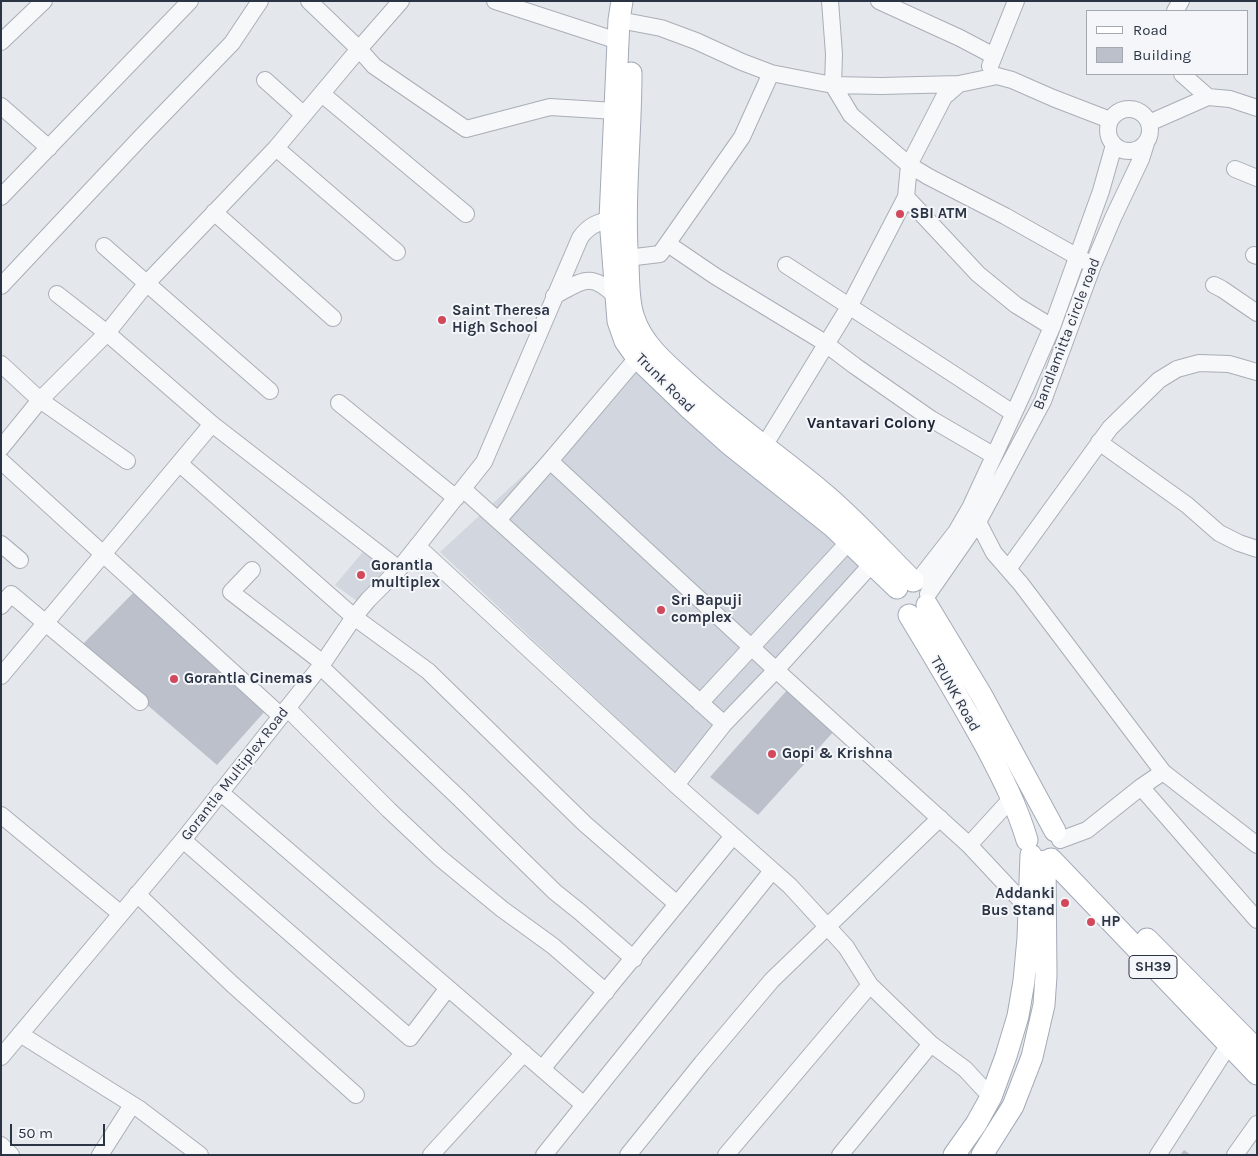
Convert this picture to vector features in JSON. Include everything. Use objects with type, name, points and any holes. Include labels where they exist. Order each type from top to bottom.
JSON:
[{"type":"main road","name":"Trunk Road","points":[[623,11],[618,41],[615,111],[618,219],[616,296],[618,321],[626,341],[638,358],[728,443],[916,590],[982,696],[1047,848]]},
{"type":"main road","name":"Trunk Road","points":[[623,11],[631,87],[618,219],[627,258],[630,298],[640,333],[650,347],[700,395],[822,492],[859,525],[877,558]]},
{"type":"main road","name":"TRUNK Road","points":[[916,590],[893,596],[895,605],[900,612],[909,615],[963,705],[1000,773],[1011,799],[1047,848]]},
{"type":"main road","points":[[909,615],[916,615],[923,611],[916,590]]},
{"type":"main road","points":[[954,1155],[976,1124],[991,1097],[1006,1056],[1018,1016],[1024,981],[1028,938],[1028,908],[1047,848]]},
{"type":"main road","points":[[982,1155],[1013,1106],[1032,1057],[1044,1005],[1047,848]]},
{"type":"main road","name":"SH39","points":[[1047,848],[1228,1046],[1257,1074]]},
{"type":"main road","name":"SH39","points":[[1047,848],[1257,1050]]},
{"type":"street","points":[[1,42],[44,1]]},
{"type":"street","points":[[1,197],[190,1]]},
{"type":"street","points":[[1,286],[142,135],[232,44],[260,1]]},
{"type":"street","points":[[309,1],[374,66],[466,129],[550,107],[615,111]]},
{"type":"street","points":[[1,448],[40,400],[107,332],[147,283],[276,148],[401,1]]},
{"type":"street","points":[[495,1],[618,41]]},
{"type":"street","points":[[830,1],[834,54],[833,85],[851,115],[909,165],[928,177],[1005,216],[1076,257],[1094,265]]},
{"type":"street","points":[[879,1],[960,38],[994,56]]},
{"type":"street","points":[[984,79],[1016,1]]},
{"type":"street","points":[[623,11],[771,73],[833,85],[959,84],[997,76],[1012,80],[1110,120]]},
{"type":"street","points":[[627,258],[660,254],[668,244],[742,137],[771,73]]},
{"type":"street","points":[[1183,75],[1208,97]]},
{"type":"street","points":[[265,80],[304,115]]},
{"type":"street","points":[[764,446],[849,307],[906,197],[909,165],[944,97],[959,84]]},
{"type":"street","points":[[322,94],[466,214]]},
{"type":"street","points":[[1146,143],[1141,148],[1127,151],[1114,145],[1108,133],[1110,120],[1119,111],[1131,108],[1142,113],[1149,123],[1208,97],[1230,99],[1257,108]]},
{"type":"street","points":[[1,106],[48,148]]},
{"type":"street","name":"Bandlamitta circle road","points":[[972,517],[1043,401],[1112,218],[1141,159],[1151,130],[1149,123]]},
{"type":"street","points":[[916,590],[956,532],[972,517],[993,455],[1052,327],[1101,191],[1114,145]]},
{"type":"street","points":[[276,148],[397,252]]},
{"type":"street","points":[[1235,170],[1257,178]]},
{"type":"street","points":[[906,197],[978,274],[1016,305],[1052,327]]},
{"type":"street","points":[[214,212],[333,318]]},
{"type":"street","name":"Gorantla Multiplex Road","points":[[1,1057],[183,840],[322,665],[354,617],[418,546],[484,462],[554,296],[583,233],[595,223],[618,219]]},
{"type":"street","points":[[668,244],[715,276],[827,345],[931,419],[993,455]]},
{"type":"street","points":[[104,246],[270,391]]},
{"type":"street","points":[[786,265],[1013,413]]},
{"type":"street","points":[[554,296],[590,280],[602,283],[616,296]]},
{"type":"street","points":[[1214,285],[1257,313]]},
{"type":"street","points":[[57,294],[107,332],[212,424],[399,568]]},
{"type":"street","points":[[498,520],[638,358]]},
{"type":"street","points":[[1008,569],[1110,428],[1159,380],[1177,369],[1199,363],[1229,364],[1257,372]]},
{"type":"street","points":[[1,364],[40,400],[127,461]]},
{"type":"street","points":[[339,403],[460,494],[498,520],[724,724]]},
{"type":"street","points":[[3,670],[46,622],[212,424]]},
{"type":"street","points":[[1099,442],[1187,505],[1219,533],[1240,543],[1255,544]]},
{"type":"street","points":[[1,461],[102,554],[284,712],[440,858],[502,909],[553,946],[606,992]]},
{"type":"street","points":[[550,461],[776,670],[970,845],[1028,908]]},
{"type":"street","points":[[180,464],[354,617],[428,671],[585,824],[677,904]]},
{"type":"street","points":[[972,517],[994,553],[1163,772],[1257,845]]},
{"type":"street","points":[[1,544],[20,560]]},
{"type":"street","points":[[418,546],[676,785],[790,886],[846,947],[870,985],[931,1044],[965,1069],[991,1097]]},
{"type":"street","points":[[700,703],[844,547]]},
{"type":"street","points":[[676,785],[724,724],[776,670],[877,558]]},
{"type":"street","points":[[252,570],[231,592],[322,665],[555,892],[634,959]]},
{"type":"street","points":[[1,606],[11,594],[140,702]]},
{"type":"street","points":[[1047,848],[1087,830],[1163,772]]},
{"type":"street","points":[[1141,787],[1257,920]]},
{"type":"street","points":[[220,792],[584,1105]]},
{"type":"street","points":[[970,845],[1011,799]]},
{"type":"street","points":[[1,815],[120,914]]},
{"type":"street","points":[[628,1155],[772,980],[940,818]]},
{"type":"street","points":[[542,1069],[733,836]]},
{"type":"street","points":[[183,840],[410,1038],[448,988]]},
{"type":"street","points":[[544,1155],[772,871]]},
{"type":"street","points":[[137,894],[232,984],[356,1095]]},
{"type":"street","points":[[726,1155],[870,985]]},
{"type":"street","points":[[20,1034],[132,1105],[200,1155]]},
{"type":"street","points":[[840,1155],[931,1044]]},
{"type":"street","points":[[1158,1155],[1228,1046]]},
{"type":"street","points":[[431,1155],[524,1053]]},
{"type":"street","points":[[100,1155],[132,1105]]},
{"type":"street","points":[[1235,1155],[1257,1124]]},
{"type":"street","points":[[1,1145],[11,1155]]},
{"type":"shaded area","name":"Sri Bapuji complex","points":[[640,368],[863,564],[676,774],[440,552]]},
{"type":"shaded area","name":"Gorantla multiplex","points":[[367,547],[388,566],[357,601],[335,585]]},
{"type":"building","name":"Gorantla Cinemas","points":[[135,591],[266,710],[217,765],[80,647]]},
{"type":"building","name":"Gopi & Krishna","points":[[788,689],[835,730],[758,815],[710,777]]},
{"type":"building","points":[[1184,1150],[1191,1155],[1180,1155]]},
{"type":"place","name":"SBI ATM","points":[[900,214]]},
{"type":"place","name":"Saint Theresa High School","points":[[442,320]]},
{"type":"place","name":"Gorantla multiplex","points":[[361,575]]},
{"type":"place","name":"Sri Bapuji complex","points":[[661,610]]},
{"type":"place","name":"Gorantla Cinemas","points":[[174,679]]},
{"type":"place","name":"Gopi & Krishna","points":[[772,754]]},
{"type":"place","name":"Addanki Bus Stand","points":[[1065,903]]},
{"type":"place","name":"HP","points":[[1091,922]]},
{"type":"district","name":"Vantavari Colony","points":[[871,423]]}]
